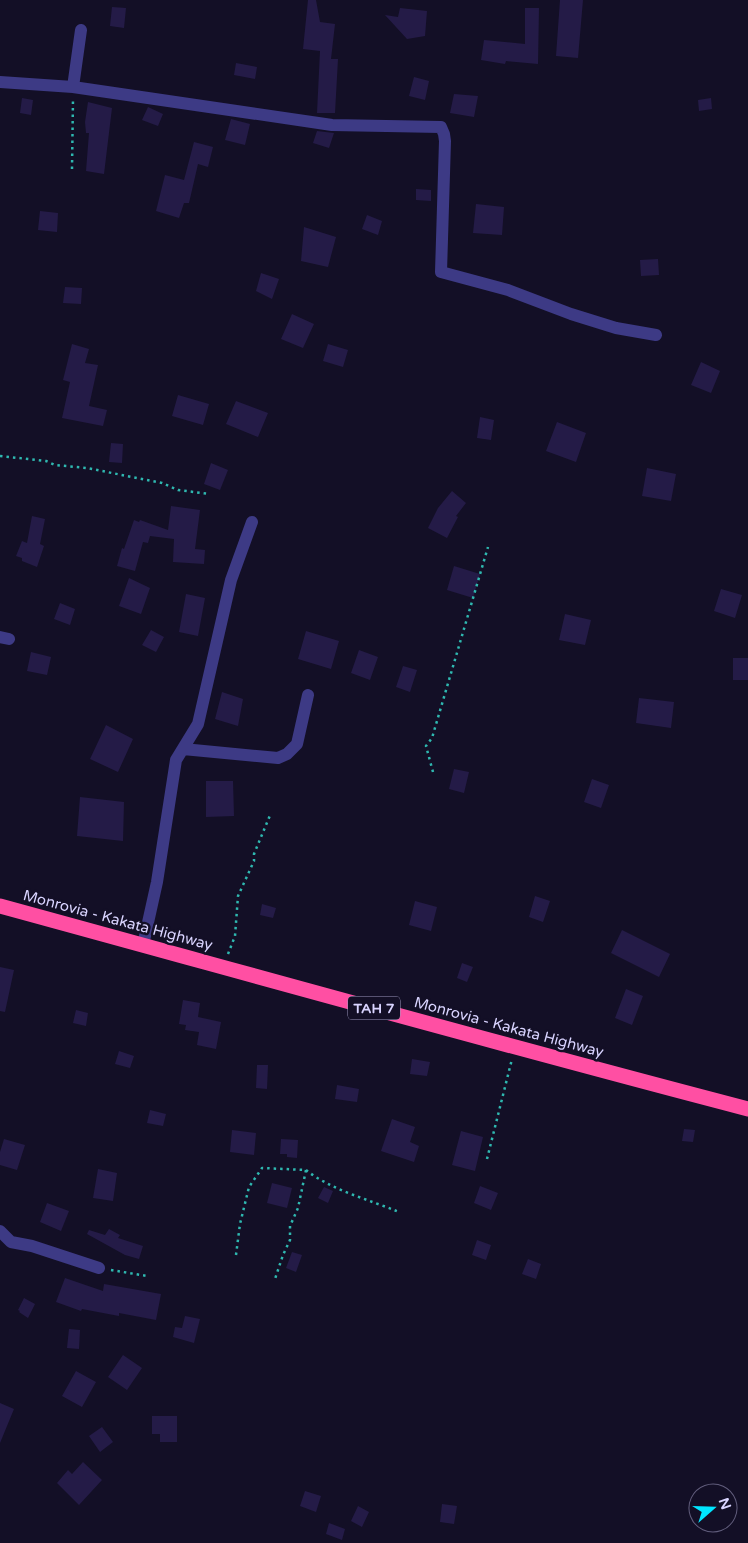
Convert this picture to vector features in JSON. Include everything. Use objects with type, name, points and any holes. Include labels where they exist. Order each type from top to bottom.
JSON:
[{"type":"highway","name":"Monrovia - Kakata Highway","points":[[0,906],[515,1048],[748,1109]]},
{"type":"street","points":[[73,87],[81,30]]},
{"type":"street","points":[[0,82],[73,87],[332,125],[441,127],[445,141],[441,272],[508,290],[570,314],[616,328],[656,335]]},
{"type":"street","points":[[143,945],[157,882],[176,760],[198,724],[231,580],[252,522]]},
{"type":"street","points":[[183,750],[278,758],[287,754],[297,744],[308,695]]},
{"type":"street","points":[[0,1231],[11,1242],[32,1246],[99,1268]]},
{"type":"path","points":[[72,169],[73,87]]},
{"type":"path","points":[[0,456],[46,461],[55,466],[87,468],[162,483],[178,490],[210,494]]},
{"type":"path","points":[[433,772],[426,746],[432,738],[488,546]]},
{"type":"path","points":[[222,966],[235,936],[238,896],[254,861],[254,854],[271,813]]},
{"type":"path","points":[[486,1159],[515,1048]]},
{"type":"path","points":[[236,1255],[240,1224],[249,1187],[262,1168],[306,1170],[335,1187],[400,1212]]},
{"type":"path","points":[[275,1279],[290,1240],[290,1226],[298,1208],[306,1170]]},
{"type":"path","points":[[99,1268],[147,1276]]},
{"type":"building","points":[[308,0],[316,0],[320,22],[335,24],[331,59],[338,59],[335,113],[317,113],[320,51],[303,49]]},
{"type":"building","points":[[560,0],[583,0],[578,58],[556,56]]},
{"type":"building","points":[[112,7],[126,8],[124,28],[110,26]]},
{"type":"building","points":[[400,8],[427,11],[425,36],[407,39],[385,15],[398,17]]},
{"type":"building","points":[[525,8],[539,8],[538,64],[506,61],[505,64],[481,60],[484,40],[525,44]]},
{"type":"building","points":[[236,63],[257,67],[255,79],[234,75]]},
{"type":"building","points":[[414,77],[429,81],[425,100],[409,96]]},
{"type":"building","points":[[454,94],[478,96],[474,117],[450,113]]},
{"type":"building","points":[[22,98],[33,100],[31,115],[20,113]]},
{"type":"building","points":[[711,98],[712,109],[699,111],[698,100]]},
{"type":"building","points":[[88,102],[112,108],[104,174],[86,171],[89,133],[86,133],[85,122]]},
{"type":"building","points":[[148,107],[163,114],[158,126],[142,120]]},
{"type":"building","points":[[231,119],[250,124],[245,145],[225,140]]},
{"type":"building","points":[[317,131],[334,133],[329,148],[313,143]]},
{"type":"building","points":[[194,142],[213,147],[208,167],[198,164],[189,203],[184,203],[179,218],[156,211],[165,175],[184,180]]},
{"type":"building","points":[[416,189],[431,190],[431,201],[416,200]]},
{"type":"building","points":[[476,204],[504,207],[502,235],[473,233]]},
{"type":"building","points":[[40,211],[58,213],[57,232],[38,230]]},
{"type":"building","points":[[367,215],[382,221],[378,235],[362,229]]},
{"type":"building","points":[[304,227],[336,237],[328,267],[301,261]]},
{"type":"building","points":[[658,259],[659,275],[641,276],[640,260]]},
{"type":"building","points":[[261,273],[279,279],[272,299],[256,291]]},
{"type":"building","points":[[65,287],[82,288],[81,304],[63,303]]},
{"type":"building","points":[[292,314],[314,324],[303,348],[281,339]]},
{"type":"building","points":[[72,344],[89,349],[85,363],[98,365],[89,406],[107,410],[103,426],[62,418],[70,382],[63,380]]},
{"type":"building","points":[[328,344],[348,350],[343,367],[323,361]]},
{"type":"building","points":[[701,362],[720,371],[711,393],[691,385]]},
{"type":"building","points":[[178,395],[209,404],[203,425],[172,416]]},
{"type":"building","points":[[236,401],[268,413],[258,437],[226,424]]},
{"type":"building","points":[[480,417],[494,420],[491,440],[477,438]]},
{"type":"building","points":[[557,422],[586,433],[576,462],[546,451]]},
{"type":"building","points":[[111,443],[123,444],[122,463],[109,462]]},
{"type":"building","points":[[211,463],[228,470],[220,490],[204,484]]},
{"type":"building","points":[[647,468],[676,474],[671,501],[642,496]]},
{"type":"building","points":[[452,491],[466,503],[456,516],[458,517],[447,538],[428,528],[438,508]]},
{"type":"building","points":[[171,506],[200,510],[195,549],[205,550],[204,564],[173,562],[174,539],[150,536],[148,543],[143,542],[135,571],[117,566],[122,548],[124,549],[134,520],[139,522],[140,520],[168,530]]},
{"type":"building","points":[[32,516],[45,519],[40,544],[44,546],[37,567],[22,561],[22,558],[16,556],[22,541],[27,543]]},
{"type":"building","points":[[454,566],[480,574],[473,598],[447,590]]},
{"type":"building","points":[[129,578],[150,588],[141,614],[119,606]]},
{"type":"building","points":[[721,589],[742,595],[735,618],[714,611]]},
{"type":"building","points":[[186,594],[205,598],[198,636],[179,632]]},
{"type":"building","points":[[60,603],[75,609],[70,625],[54,619]]},
{"type":"building","points":[[565,614],[591,620],[585,645],[559,640]]},
{"type":"building","points":[[151,630],[164,637],[156,652],[142,645]]},
{"type":"building","points":[[306,631],[339,641],[331,669],[298,659]]},
{"type":"building","points":[[359,650],[378,657],[370,680],[351,673]]},
{"type":"building","points":[[31,652],[51,657],[47,675],[27,671]]},
{"type":"building","points":[[733,658],[748,658],[748,680],[733,680]]},
{"type":"building","points":[[403,666],[417,670],[410,692],[396,687]]},
{"type":"building","points":[[222,692],[243,699],[238,726],[215,719]]},
{"type":"building","points":[[639,698],[674,702],[671,728],[636,723]]},
{"type":"building","points":[[106,725],[133,739],[118,772],[90,759]]},
{"type":"building","points":[[454,769],[469,772],[464,793],[449,789]]},
{"type":"building","points":[[592,779],[609,785],[601,808],[584,802]]},
{"type":"building","points":[[206,781],[233,781],[234,816],[206,817]]},
{"type":"building","points":[[80,797],[124,802],[123,841],[77,836]]},
{"type":"building","points":[[535,896],[550,901],[543,922],[529,917]]},
{"type":"building","points":[[415,901],[437,907],[431,931],[409,925]]},
{"type":"building","points":[[262,904],[276,908],[273,918],[260,915]]},
{"type":"building","points":[[622,930],[670,954],[659,977],[611,953]]},
{"type":"building","points":[[462,963],[473,967],[467,982],[457,978]]},
{"type":"building","points":[[0,967],[14,970],[5,1012],[0,1011]]},
{"type":"building","points":[[626,989],[643,996],[632,1025],[615,1018]]},
{"type":"building","points":[[183,1000],[200,1003],[198,1017],[221,1022],[216,1049],[197,1045],[199,1032],[185,1030],[186,1025],[179,1024]]},
{"type":"building","points":[[76,1010],[88,1013],[86,1026],[73,1023]]},
{"type":"building","points":[[119,1051],[134,1056],[130,1068],[115,1064]]},
{"type":"building","points":[[412,1059],[430,1062],[427,1076],[410,1074]]},
{"type":"building","points":[[257,1065],[268,1065],[267,1089],[256,1088]]},
{"type":"building","points":[[337,1085],[359,1089],[357,1102],[335,1099]]},
{"type":"building","points":[[150,1110],[166,1114],[163,1126],[147,1123]]},
{"type":"building","points":[[392,1119],[415,1127],[410,1142],[419,1146],[414,1162],[381,1151]]},
{"type":"building","points":[[684,1129],[695,1130],[693,1142],[682,1141]]},
{"type":"building","points":[[232,1130],[256,1133],[254,1155],[230,1152]]},
{"type":"building","points":[[461,1131],[483,1137],[475,1171],[452,1165]]},
{"type":"building","points":[[4,1139],[25,1145],[17,1170],[0,1165],[0,1152]]},
{"type":"building","points":[[281,1139],[298,1140],[297,1158],[287,1157],[287,1154],[280,1154]]},
{"type":"building","points":[[98,1169],[117,1173],[113,1201],[93,1198]]},
{"type":"building","points":[[272,1183],[292,1188],[287,1208],[267,1203]]},
{"type":"building","points":[[480,1186],[498,1193],[491,1210],[474,1203]]},
{"type":"building","points":[[324,1187],[333,1191],[328,1203],[318,1198]]},
{"type":"building","points":[[47,1203],[69,1211],[61,1231],[40,1222]]},
{"type":"building","points":[[109,1229],[120,1235],[118,1238],[143,1246],[139,1259],[125,1255],[87,1234],[89,1230],[105,1235]]},
{"type":"building","points":[[477,1240],[491,1245],[486,1260],[472,1255]]},
{"type":"building","points":[[292,1252],[302,1255],[296,1272],[286,1268]]},
{"type":"building","points":[[528,1259],[541,1264],[536,1279],[522,1274]]},
{"type":"building","points":[[65,1278],[103,1291],[104,1284],[161,1294],[156,1320],[119,1313],[119,1316],[82,1309],[81,1311],[56,1302]]},
{"type":"building","points":[[24,1298],[35,1304],[28,1318],[18,1310]]},
{"type":"building","points":[[185,1316],[200,1319],[194,1343],[173,1337],[175,1327],[182,1328]]},
{"type":"building","points":[[69,1329],[80,1330],[79,1349],[67,1348]]},
{"type":"building","points":[[123,1355],[142,1368],[127,1390],[108,1377]]},
{"type":"building","points":[[76,1371],[96,1382],[82,1407],[62,1396]]},
{"type":"building","points":[[0,1403],[14,1409],[0,1443]]},
{"type":"building","points":[[152,1416],[177,1416],[177,1442],[160,1442],[160,1434],[152,1434]]},
{"type":"building","points":[[102,1427],[113,1442],[100,1452],[89,1436]]},
{"type":"building","points":[[83,1462],[102,1480],[79,1505],[57,1483],[68,1470],[72,1474]]},
{"type":"building","points":[[305,1491],[321,1496],[316,1512],[300,1506]]},
{"type":"building","points":[[442,1504],[457,1506],[454,1524],[440,1522]]},
{"type":"building","points":[[358,1506],[369,1512],[362,1527],[351,1521]]},
{"type":"building","points":[[329,1523],[345,1529],[342,1540],[326,1534]]}]
